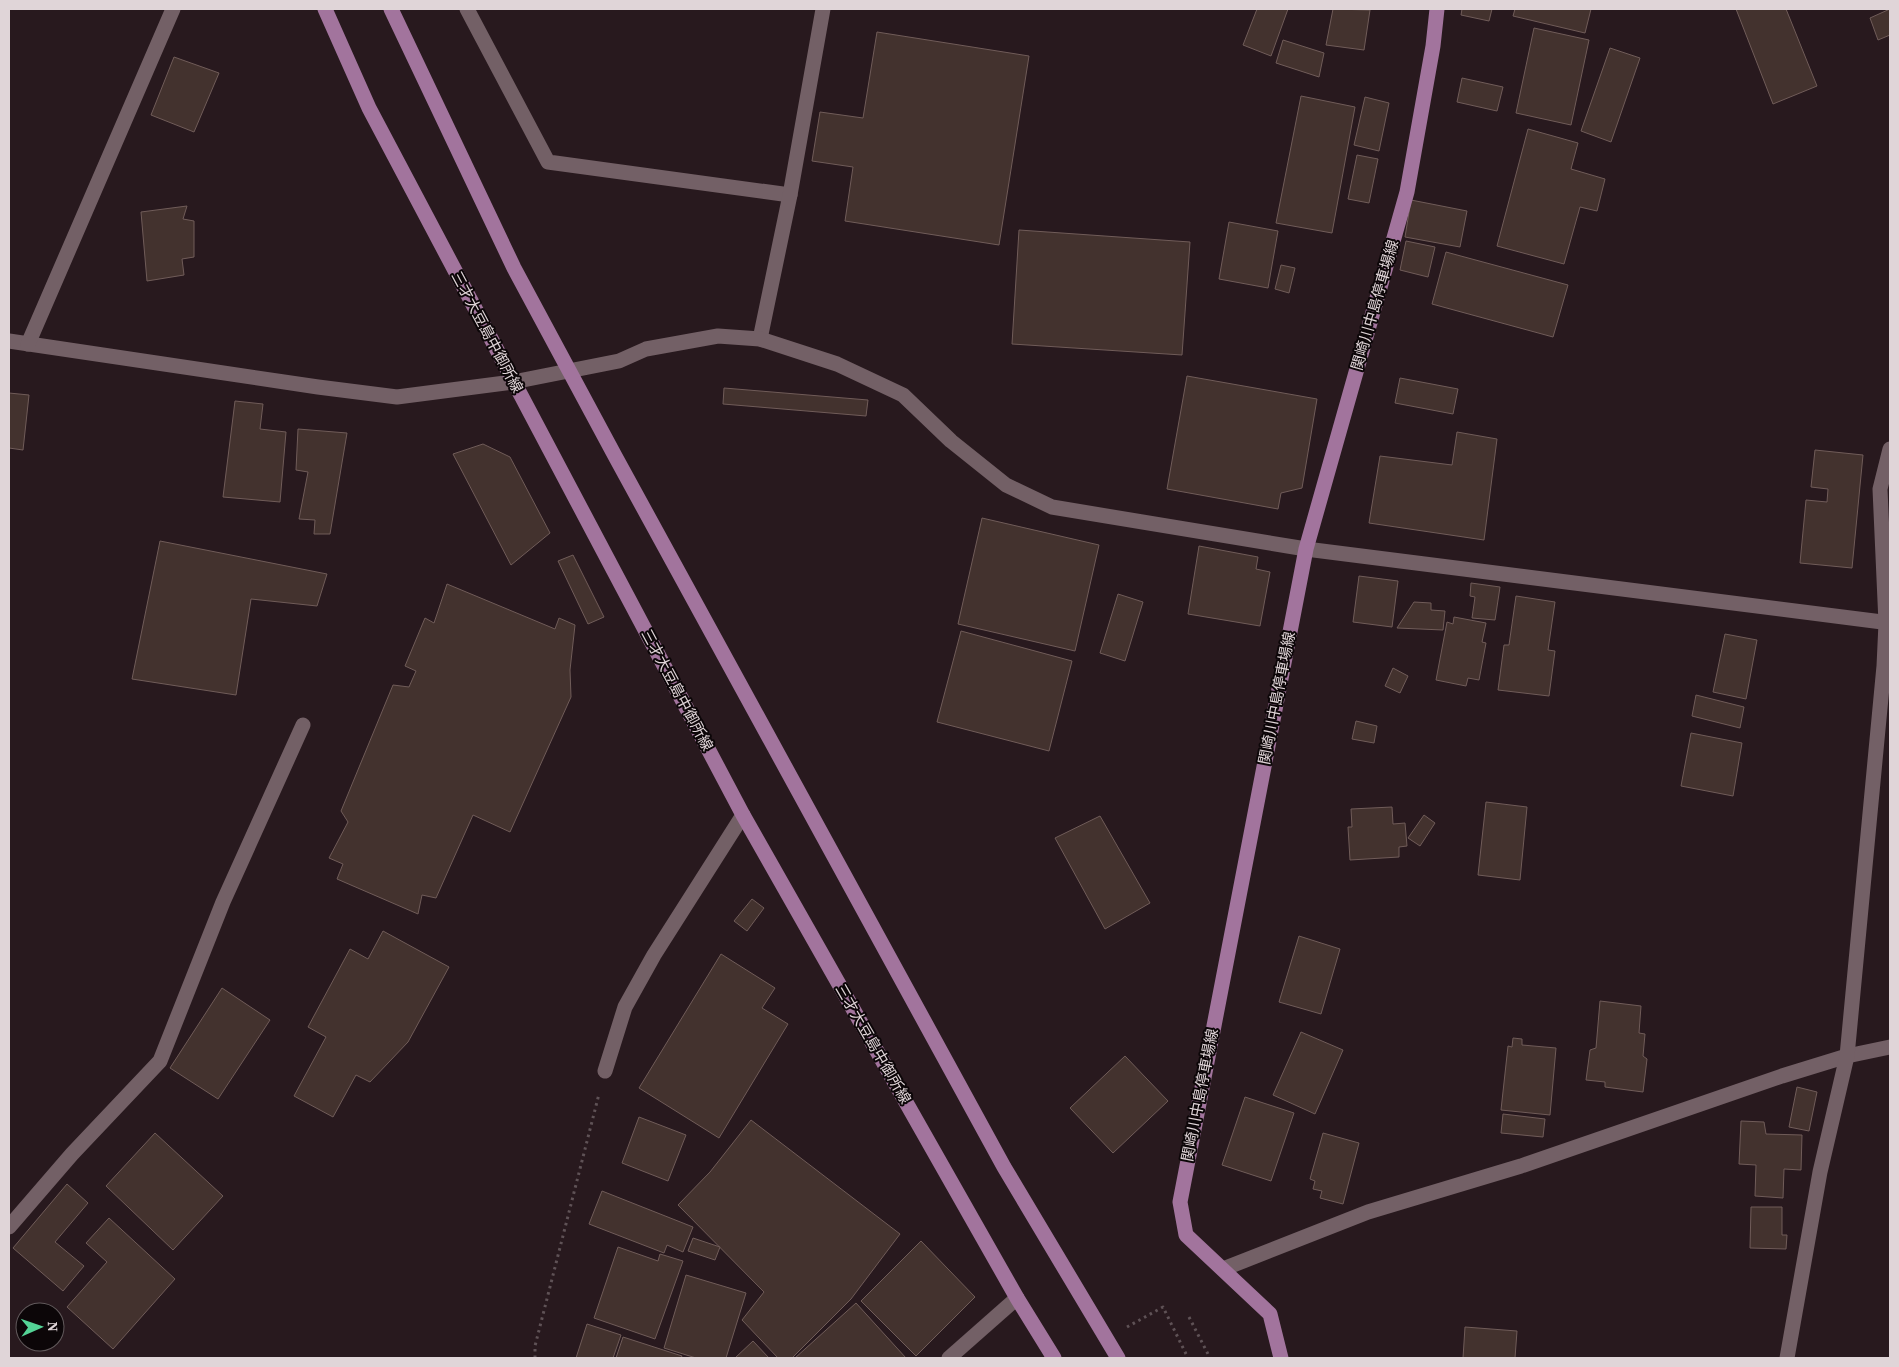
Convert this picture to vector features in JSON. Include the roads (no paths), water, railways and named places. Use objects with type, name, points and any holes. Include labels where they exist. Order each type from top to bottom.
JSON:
[{"type":"main road","name":"三才大豆島中御所線","points":[[325,9],[369,108],[743,815],[1017,1298],[1054,1358]]},
{"type":"main road","points":[[391,9],[514,268],[1004,1167],[1118,1358]]},
{"type":"main road","name":"関崎川中島停車場線","points":[[1281,1358],[1270,1314],[1186,1235],[1180,1202],[1306,549],[1407,192],[1433,46],[1437,9]]},
{"type":"street","points":[[28,344],[173,9]]},
{"type":"street","points":[[467,9],[548,162],[790,195]]},
{"type":"street","points":[[760,339],[790,195],[822,9]]},
{"type":"street","points":[[9,341],[318,388],[397,397],[513,382],[619,361],[646,349],[718,336],[760,339],[837,364],[903,395],[951,441],[1006,485],[1052,507],[1306,549],[1888,623]]},
{"type":"street","points":[[1787,1358],[1820,1172],[1847,1056],[1888,623],[1880,489],[1890,449]]},
{"type":"street","points":[[9,1227],[72,1154],[160,1061],[223,902],[303,725]]},
{"type":"street","points":[[605,1071],[625,1007],[654,955],[743,815]]},
{"type":"street","points":[[1223,1269],[1368,1212],[1520,1166],[1782,1076],[1847,1056],[1890,1047]]},
{"type":"street","points":[[949,1358],[1017,1298]]}]
